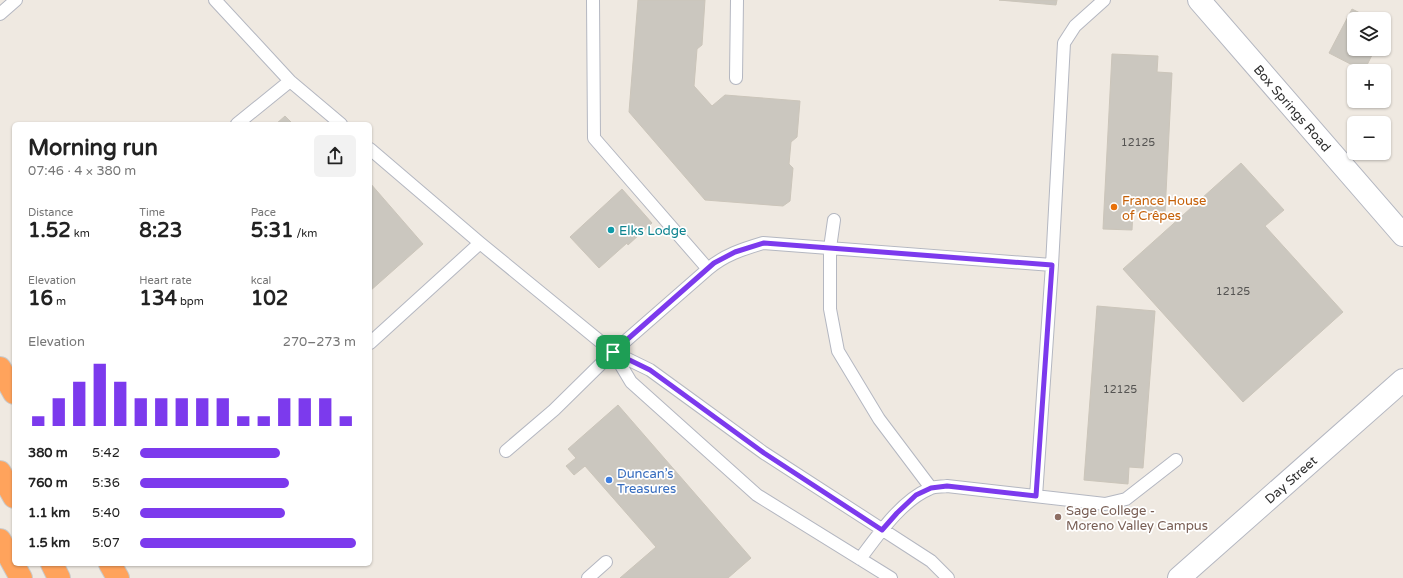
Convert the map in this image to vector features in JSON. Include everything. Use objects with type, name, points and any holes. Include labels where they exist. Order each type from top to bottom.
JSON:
[{"type":"highway","points":[[0,368],[12,389]]},
{"type":"highway","points":[[0,472],[12,493]]},
{"type":"highway","points":[[0,540],[12,562]]},
{"type":"highway","points":[[14,566],[21,578]]},
{"type":"highway","points":[[53,566],[60,578]]},
{"type":"highway","points":[[111,566],[118,578]]},
{"type":"main road","name":"Box Springs Road","points":[[1199,0],[1403,235]]},
{"type":"main road","name":"Day Street","points":[[1179,578],[1403,380]]},
{"type":"lane","points":[[0,14],[16,0]]},
{"type":"lane","points":[[215,0],[290,81],[338,122]]},
{"type":"lane","points":[[593,0],[594,138],[708,269]]},
{"type":"lane","points":[[736,78],[737,0]]},
{"type":"lane","points":[[1036,496],[1052,265],[1064,43],[1075,26],[1104,0]]},
{"type":"lane","points":[[239,122],[290,81]]},
{"type":"lane","points":[[372,151],[480,243],[613,352],[650,370],[764,453],[931,562],[948,578]]},
{"type":"lane","points":[[834,220],[830,248],[830,309],[838,351],[879,419],[931,488]]},
{"type":"lane","points":[[372,341],[480,243]]},
{"type":"lane","points":[[506,451],[554,410],[613,352],[714,263],[735,252],[764,243],[1052,265]]},
{"type":"lane","points":[[613,352],[631,382],[757,495],[891,578]]},
{"type":"lane","points":[[860,559],[897,513],[916,495],[931,488],[947,486],[1105,504],[1126,499],[1176,460]]},
{"type":"lane","points":[[588,578],[606,562]]},
{"type":"building","points":[[638,0],[705,0],[702,45],[697,49],[694,86],[712,106],[725,95],[800,101],[797,137],[791,142],[789,164],[793,168],[790,201],[783,206],[705,200],[629,112]]},
{"type":"building","points":[[999,0],[1057,0],[1056,5]]},
{"type":"building","points":[[1352,9],[1358,12],[1350,12]]},
{"type":"building","points":[[1347,19],[1347,56],[1372,56],[1368,64],[1350,64],[1329,53]]},
{"type":"building","points":[[1112,54],[1158,56],[1157,72],[1172,73],[1165,213],[1133,211],[1132,230],[1103,229]]},
{"type":"building","points":[[285,116],[291,122],[278,122]]},
{"type":"building","points":[[1241,163],[1284,210],[1265,226],[1343,312],[1243,402],[1123,269]]},
{"type":"building","points":[[372,185],[423,244],[372,289]]},
{"type":"building","name":"Elks Lodge","points":[[622,189],[652,223],[628,245],[627,243],[599,268],[570,237]]},
{"type":"building","points":[[1097,306],[1155,311],[1143,468],[1129,467],[1128,484],[1084,480]]},
{"type":"building","points":[[618,405],[751,558],[728,578],[620,578],[656,547],[585,466],[574,475],[566,466],[576,458],[568,449]]},
{"type":"place","name":"France House of Crêpes","points":[[1114,207]]},
{"type":"place","name":"Elks Lodge","points":[[611,230]]},
{"type":"place","name":"Duncan’s Treasures","points":[[609,480]]},
{"type":"place","name":"Sage College - Moreno Valley Campus","points":[[1058,517]]},
{"type":"route","points":[[764,243],[1052,265],[1036,496],[947,486],[931,488],[916,495],[882,530],[764,453],[650,370],[613,352],[714,263],[735,252],[764,243]]}]
